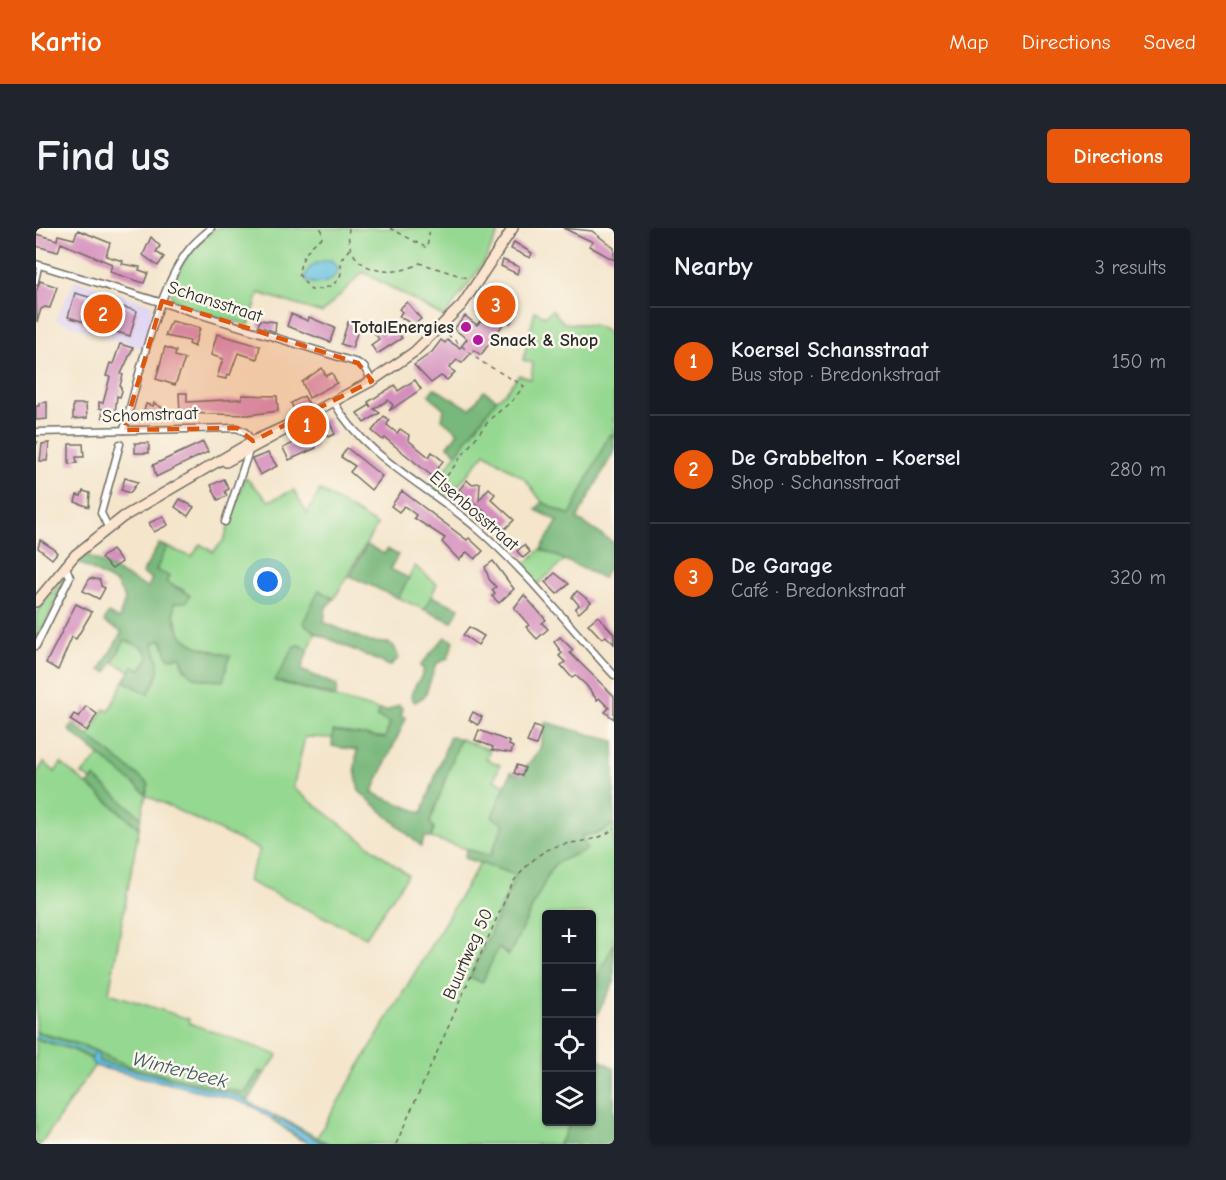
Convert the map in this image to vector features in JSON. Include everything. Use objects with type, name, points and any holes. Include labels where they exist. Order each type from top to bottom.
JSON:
[{"type":"street","points":[[124,430],[162,301],[174,272],[190,247],[211,228]]},
{"type":"street","points":[[503,240],[507,228]]},
{"type":"street","points":[[36,602],[65,565],[108,527],[143,504],[372,381],[414,352],[441,328],[477,284],[503,240],[513,228]]},
{"type":"street","name":"Schansstraat","points":[[38,265],[162,301],[358,363],[372,381]]},
{"type":"street","name":"Elsenbosstraat","points":[[334,402],[352,430],[365,443],[434,493],[492,542],[614,675]]},
{"type":"street","name":"Schomstraat","points":[[36,432],[237,428],[252,447]]},
{"type":"street","points":[[108,527],[101,513],[120,444]]},
{"type":"street","points":[[225,522],[252,447]]},
{"type":"street","points":[[36,646],[70,577],[65,565]]},
{"type":"lane","name":"Schansstraat","points":[[36,283],[38,265]]},
{"type":"path","points":[[321,228],[322,238],[316,242],[299,264],[299,275],[311,290],[324,290],[340,278],[343,269],[340,261],[350,247]]},
{"type":"path","points":[[350,228],[350,247],[355,259],[366,268],[392,271],[412,268],[420,263],[452,272],[477,284]]},
{"type":"path","points":[[390,228],[427,248],[430,228]]},
{"type":"path","points":[[434,493],[490,420],[512,401],[524,386],[480,361],[441,328]]},
{"type":"path","name":"Buurtweg 50","points":[[396,1144],[513,882],[523,869],[547,850],[600,836],[614,828]]},
{"type":"highlighted area","points":[[162,301],[358,363],[372,381],[253,441],[237,428],[124,430]]},
{"type":"shaded area","points":[[76,280],[153,305],[144,349],[55,320]]},
{"type":"green space","points":[[216,228],[501,228],[483,264],[444,317],[363,272],[322,313],[259,293],[249,325],[195,310],[171,296],[172,286],[181,267],[194,249]]},
{"type":"green space","points":[[552,310],[564,323],[597,326],[614,339],[614,435],[609,435],[570,515],[542,502],[525,479],[485,453],[447,499],[432,487],[497,399],[506,392],[519,375],[531,379],[533,363],[523,360],[535,311],[545,316]]},
{"type":"green space","points":[[434,388],[470,409],[484,391],[497,399],[457,453],[448,446],[458,432],[442,419],[444,409],[429,395]]},
{"type":"green space","points":[[609,435],[614,435],[614,451],[577,519],[614,543],[614,558],[603,578],[541,549],[558,521],[536,510],[542,502],[570,515]]},
{"type":"green space","points":[[245,477],[269,501],[294,490],[307,514],[320,490],[377,525],[334,599],[318,591],[311,628],[316,633],[308,650],[300,645],[275,681],[379,710],[377,717],[391,722],[385,738],[334,731],[333,738],[305,737],[293,788],[408,875],[366,937],[247,881],[260,850],[146,795],[141,817],[94,777],[91,780],[82,774],[100,755],[146,794],[148,784],[88,737],[104,709],[109,711],[124,681],[148,694],[158,670],[153,643],[162,640],[181,656],[184,670],[230,656],[188,643],[181,637],[174,614],[174,603],[184,590],[165,582],[156,570],[167,547],[192,557],[200,544],[213,552],[224,540]]},
{"type":"green space","points":[[159,544],[167,547],[156,570],[169,576],[166,582],[190,595],[186,602],[174,603],[177,628],[189,642],[230,656],[223,681],[201,679],[191,675],[181,657],[168,658],[162,640],[153,643],[158,670],[148,694],[124,681],[133,667],[141,670],[149,658],[144,648],[125,640],[107,672],[100,670],[122,632],[104,622],[108,613],[119,619],[125,599],[117,584],[78,562],[86,554],[147,588],[152,579],[142,574]]},
{"type":"green space","points":[[367,545],[384,554],[387,549],[398,555],[390,569],[409,578],[398,598],[350,576]]},
{"type":"green space","points":[[541,549],[566,559],[537,585],[521,567]]},
{"type":"green space","points":[[415,566],[437,584],[425,610],[398,598]]},
{"type":"green space","points":[[67,574],[68,578],[36,641],[36,614]]},
{"type":"green space","points":[[319,590],[334,599],[326,607],[324,622],[370,642],[388,643],[394,646],[399,658],[390,666],[316,633],[303,623]]},
{"type":"green space","points":[[431,596],[459,608],[452,622],[425,610]]},
{"type":"green space","points":[[445,637],[454,641],[448,658],[436,664],[425,696],[415,702],[411,694],[424,670],[420,666]]},
{"type":"green space","points":[[125,640],[140,646],[147,654],[149,658],[141,670],[133,667],[130,671],[113,662]]},
{"type":"green space","points":[[300,645],[308,650],[301,670],[337,685],[336,696],[275,681],[294,646]]},
{"type":"green space","points":[[399,705],[403,709],[401,715],[406,718],[372,793],[422,813],[450,736],[460,739],[430,822],[434,828],[431,838],[425,836],[421,846],[359,791],[355,769],[357,750],[332,746],[333,731],[385,738],[390,723],[377,717],[379,710],[387,711]]},
{"type":"green space","points":[[545,722],[614,741],[614,821],[604,830],[581,836],[587,849],[556,863],[551,869],[509,955],[498,948],[482,983],[470,977],[516,875],[464,858],[467,849],[490,856],[504,824],[492,817],[511,772],[520,775],[540,749]]},
{"type":"green space","points":[[73,724],[149,784],[146,794],[69,730]]},
{"type":"green space","points":[[460,739],[490,750],[486,759],[500,765],[494,780],[506,785],[492,817],[504,823],[490,856],[431,838],[434,829],[430,822]]},
{"type":"green space","points":[[44,762],[55,772],[61,763],[139,828],[109,993],[189,1019],[189,1023],[278,1055],[264,1074],[259,1071],[245,1093],[131,1067],[82,1045],[36,1032],[36,775]]},
{"type":"green space","points":[[94,777],[141,817],[139,828],[88,785]]},
{"type":"green space","points":[[614,824],[614,944],[596,979],[596,910],[542,910],[542,1126],[569,1126],[559,1144],[324,1144],[316,1139],[480,863],[516,875],[470,977],[498,948],[509,955],[551,869],[556,863],[586,849],[581,836],[599,833]]},
{"type":"green space","points":[[614,944],[614,982],[596,1016],[596,979]]},
{"type":"green space","points":[[36,1032],[82,1045],[131,1067],[245,1093],[259,1071],[264,1074],[248,1102],[95,1066],[97,1062],[74,1050],[36,1039]]},
{"type":"green space","points":[[36,1039],[74,1050],[97,1062],[41,1144],[36,1144]]},
{"type":"green space","points":[[596,1058],[614,1068],[614,1144],[559,1144],[569,1126],[596,1126],[596,1075],[599,1069],[596,1067]]},
{"type":"green space","points":[[277,1117],[329,1144],[303,1141],[274,1121]]},
{"type":"water","points":[[331,260],[339,268],[334,277],[321,283],[307,281],[305,277],[312,266]]},
{"type":"water","points":[[94,1052],[98,1053],[99,1062],[237,1095],[276,1117],[273,1120],[254,1107],[230,1098],[95,1066],[91,1061]]},
{"type":"water","points":[[280,1119],[324,1144],[310,1144],[279,1124]]},
{"type":"building","points":[[563,228],[592,231],[614,248],[614,260],[589,246],[593,242]]},
{"type":"building","points":[[78,230],[110,243],[106,256],[123,261],[122,264],[140,267],[139,270],[148,273],[144,283],[110,272],[112,264],[61,243],[58,252],[36,246],[36,234],[57,240],[58,235],[74,239]]},
{"type":"building","points":[[151,237],[160,246],[156,252],[164,257],[158,266],[143,255]]},
{"type":"building","points":[[514,242],[532,253],[530,258],[511,249]]},
{"type":"building","points":[[503,260],[519,267],[517,274],[501,266]]},
{"type":"building","points":[[40,281],[57,287],[50,308],[41,309],[37,322],[36,292]]},
{"type":"building","points":[[75,293],[137,311],[130,336],[68,317]]},
{"type":"building","points":[[493,294],[515,306],[510,312],[515,316],[510,323],[506,320],[481,355],[474,350],[462,363],[457,360],[449,368],[455,372],[447,380],[441,376],[431,383],[414,365],[432,352],[441,340],[445,343],[447,340],[460,348],[467,339],[454,329],[465,316],[477,325],[491,308],[487,302]]},
{"type":"building","points":[[407,302],[421,319],[413,325],[399,316],[402,312],[399,309]]},
{"type":"building","points":[[291,314],[308,321],[309,317],[335,328],[330,342],[287,326]]},
{"type":"building","points":[[260,320],[276,322],[275,332],[258,326]]},
{"type":"building","points":[[171,321],[200,328],[194,347],[189,344],[190,341],[165,336]]},
{"type":"building","points":[[348,322],[354,324],[352,328],[358,330],[352,348],[341,344]]},
{"type":"building","points":[[377,325],[385,336],[395,329],[402,338],[377,354],[371,345],[379,339],[371,329]]},
{"type":"building","points":[[217,334],[260,346],[257,359],[238,353],[230,375],[227,374],[226,379],[217,377],[223,359],[211,355]]},
{"type":"building","points":[[120,344],[133,348],[121,374],[123,375],[120,386],[122,391],[120,397],[117,396],[115,413],[110,412],[109,418],[102,417],[103,409],[99,408],[99,402],[103,403],[110,377],[106,376]]},
{"type":"building","points":[[165,347],[176,351],[175,356],[185,359],[175,385],[156,379]]},
{"type":"building","points":[[322,368],[326,376],[332,373],[337,383],[309,398],[302,382]]},
{"type":"building","points":[[415,380],[421,389],[389,411],[393,405],[388,400],[374,409],[380,413],[364,423],[357,413],[370,405],[368,402],[395,385],[398,391]]},
{"type":"building","points":[[179,393],[187,393],[187,402],[242,399],[242,395],[277,396],[278,411],[248,415],[180,413]]},
{"type":"building","points":[[304,396],[310,406],[296,414],[291,403]]},
{"type":"building","points":[[47,402],[47,419],[36,420],[36,406]]},
{"type":"building","points":[[154,403],[164,409],[162,416],[143,414],[146,404],[153,406]]},
{"type":"building","points":[[73,404],[86,404],[87,418],[73,419]]},
{"type":"building","points":[[384,416],[389,420],[387,425],[397,433],[400,429],[409,435],[408,440],[429,457],[432,452],[443,461],[432,476],[385,438],[383,440],[372,431]]},
{"type":"building","points":[[327,417],[335,434],[328,437],[320,421]]},
{"type":"building","points":[[311,430],[316,448],[289,460],[283,448],[306,437],[304,433]]},
{"type":"building","points":[[203,442],[208,452],[156,477],[153,465]]},
{"type":"building","points":[[49,443],[47,461],[40,461],[42,444]]},
{"type":"building","points":[[135,443],[149,443],[149,453],[135,453]]},
{"type":"building","points":[[69,444],[83,444],[84,457],[76,457],[77,463],[69,464]]},
{"type":"building","points":[[347,448],[382,476],[371,490],[350,472],[355,466],[341,457]]},
{"type":"building","points":[[268,453],[277,466],[260,475],[252,459]]},
{"type":"building","points":[[125,478],[138,482],[130,493],[121,490]]},
{"type":"building","points":[[224,479],[229,489],[225,491],[227,496],[218,500],[211,485]]},
{"type":"building","points":[[467,480],[471,484],[480,483],[479,500],[489,488],[495,494],[491,499],[514,520],[505,529],[459,490]]},
{"type":"building","points":[[83,491],[90,493],[89,507],[75,502],[77,495],[81,496]]},
{"type":"building","points":[[402,491],[467,540],[469,538],[483,551],[475,559],[467,552],[459,560],[442,542],[445,538],[414,518],[416,515],[404,506],[399,512],[391,506]]},
{"type":"building","points":[[180,499],[194,507],[188,516],[175,507]]},
{"type":"building","points":[[163,516],[168,525],[154,532],[149,523]]},
{"type":"building","points":[[40,540],[57,553],[52,559],[38,548]]},
{"type":"building","points":[[524,545],[530,552],[523,558],[517,551]]},
{"type":"building","points":[[112,550],[122,562],[112,569],[101,558]]},
{"type":"building","points":[[493,561],[514,589],[499,603],[492,596],[495,594],[492,590],[496,587],[489,579],[485,567]]},
{"type":"building","points":[[555,573],[569,584],[557,594],[545,582]]},
{"type":"building","points":[[90,578],[100,580],[101,586],[105,588],[99,599],[83,591]]},
{"type":"building","points":[[577,591],[591,602],[579,613],[575,609],[579,605],[572,597]]},
{"type":"building","points":[[524,595],[546,620],[542,623],[548,629],[537,639],[526,627],[529,625],[514,608]]},
{"type":"building","points":[[76,604],[92,612],[76,639],[72,637],[58,670],[46,663]]},
{"type":"building","points":[[598,616],[614,634],[614,644],[606,636],[602,639],[588,624]]},
{"type":"building","points":[[469,627],[484,636],[478,645],[463,635]]},
{"type":"building","points":[[560,637],[573,650],[570,653],[614,696],[614,719],[605,712],[609,708],[599,698],[597,700],[575,675],[572,678],[561,665],[565,662],[559,656],[562,653],[554,642]]},
{"type":"building","points":[[86,706],[97,714],[87,731],[70,720],[74,714],[79,717]]},
{"type":"building","points":[[473,712],[482,717],[478,725],[469,720]]},
{"type":"building","points":[[534,726],[542,729],[536,745],[527,742]]},
{"type":"building","points":[[479,730],[510,742],[509,745],[513,747],[511,753],[492,750],[493,747],[475,740]]},
{"type":"building","points":[[517,765],[525,768],[522,776],[514,773]]},
{"type":"waterway","name":"Winterbeek","points":[[36,1036],[96,1054]]},
{"type":"place","name":"De Garage","points":[[496,305]]},
{"type":"place","name":"De Grabbelton - Koersel","points":[[103,314]]},
{"type":"place","name":"TotalEnergies","points":[[466,327]]},
{"type":"place","name":"Snack & Shop","points":[[478,340]]},
{"type":"place","name":"Koersel Schansstraat","points":[[307,425]]}]
